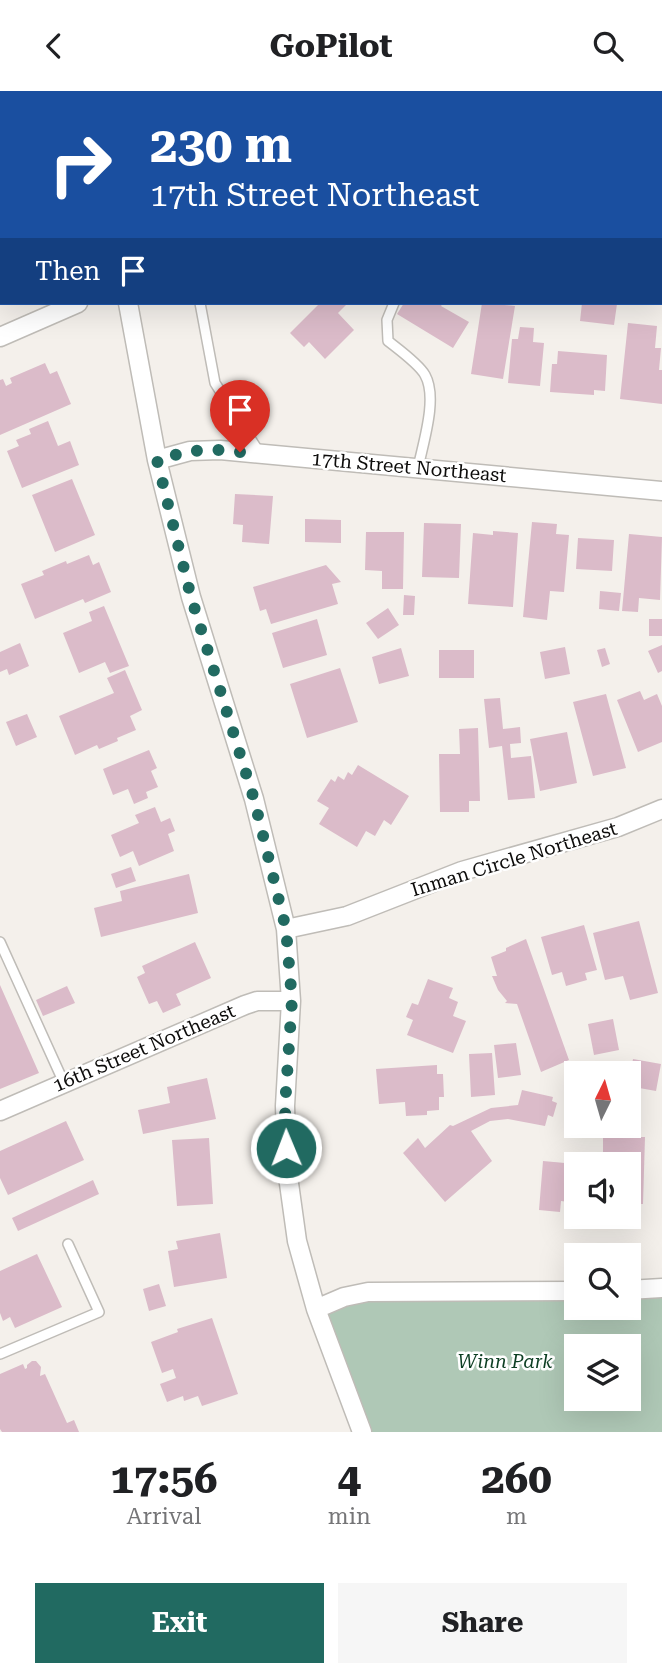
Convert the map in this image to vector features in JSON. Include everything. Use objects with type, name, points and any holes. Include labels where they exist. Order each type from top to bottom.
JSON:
[{"type":"street","points":[[0,337],[73,305]]},
{"type":"street","points":[[128,305],[157,460],[191,597],[254,799],[286,929],[292,1000],[285,1106],[287,1169],[298,1241],[316,1309],[362,1432]]},
{"type":"street","name":"17th Street Northeast","points":[[157,460],[190,451],[220,450],[662,491]]},
{"type":"street","name":"Inman Circle Northeast","points":[[286,929],[347,916],[462,871],[618,827],[662,810]]},
{"type":"street","name":"16th Street Northeast","points":[[0,1111],[245,1005],[257,1001],[292,1000]]},
{"type":"street","points":[[641,1289],[662,1288]]},
{"type":"street","points":[[316,1309],[344,1297],[368,1292],[564,1291]]},
{"type":"lane","points":[[200,305],[215,383],[260,454]]},
{"type":"lane","points":[[393,305],[387,320],[387,341],[425,374],[430,393],[430,410],[418,468]]},
{"type":"lane","points":[[0,942],[64,1083]]},
{"type":"lane","points":[[0,1354],[99,1312],[68,1244]]},
{"type":"green space","name":"Winn Park","points":[[662,1284],[662,1432],[355,1432],[319,1314],[368,1297],[564,1289],[564,1320],[641,1320],[641,1285]]},
{"type":"building","points":[[318,305],[346,305],[338,313],[354,330],[325,359],[309,342],[304,347],[290,333]]},
{"type":"building","points":[[403,305],[442,305],[469,322],[453,348],[397,314]]},
{"type":"building","points":[[482,305],[515,306],[503,379],[471,374]]},
{"type":"building","points":[[582,305],[617,305],[614,325],[580,321]]},
{"type":"building","points":[[628,323],[657,326],[655,348],[661,348],[659,370],[662,370],[662,404],[620,399]]},
{"type":"building","points":[[520,327],[534,328],[533,342],[544,343],[540,386],[508,383],[512,339],[518,339]]},
{"type":"building","points":[[558,351],[607,355],[605,391],[594,390],[594,395],[550,392],[552,364],[557,364]]},
{"type":"building","points":[[45,363],[50,374],[57,371],[71,404],[0,435],[0,380],[3,379],[6,386],[12,383],[10,378]]},
{"type":"building","points":[[48,421],[58,446],[70,441],[79,465],[22,488],[7,451],[19,446],[16,440],[31,434],[29,429]]},
{"type":"building","points":[[72,479],[95,535],[55,552],[32,495]]},
{"type":"building","points":[[235,494],[273,496],[269,544],[242,542],[243,525],[233,524]]},
{"type":"building","points":[[305,519],[341,520],[341,543],[305,542]]},
{"type":"building","points":[[532,522],[557,524],[556,534],[569,535],[564,592],[550,591],[547,620],[523,617]]},
{"type":"building","points":[[424,523],[461,524],[459,578],[422,577]]},
{"type":"building","points":[[493,531],[518,533],[513,607],[468,604],[473,533],[493,535]]},
{"type":"building","points":[[366,532],[404,532],[403,589],[382,589],[382,571],[365,570]]},
{"type":"building","points":[[629,534],[662,537],[660,600],[639,598],[638,612],[622,611]]},
{"type":"building","points":[[578,538],[614,540],[612,571],[576,569]]},
{"type":"building","points":[[89,555],[93,565],[99,562],[111,592],[85,603],[83,599],[35,619],[21,584],[44,575],[42,571]]},
{"type":"building","points":[[326,565],[341,582],[332,584],[338,604],[271,624],[266,609],[260,611],[253,587]]},
{"type":"building","points":[[600,591],[621,593],[619,611],[599,609]]},
{"type":"building","points":[[404,595],[415,596],[414,615],[403,615]]},
{"type":"building","points":[[104,606],[129,666],[110,673],[105,662],[79,673],[63,633],[92,621],[89,612]]},
{"type":"building","points":[[388,608],[399,625],[378,639],[366,623]]},
{"type":"building","points":[[317,619],[327,655],[283,668],[272,633]]},
{"type":"building","points":[[649,619],[662,619],[662,636],[649,636]]},
{"type":"building","points":[[20,643],[29,666],[9,675],[7,669],[0,672],[0,652]]},
{"type":"building","points":[[662,645],[662,671],[658,673],[648,651]]},
{"type":"building","points":[[565,647],[570,674],[545,679],[540,652]]},
{"type":"building","points":[[401,648],[409,676],[379,684],[372,657]]},
{"type":"building","points":[[605,648],[610,664],[602,667],[597,650]]},
{"type":"building","points":[[439,650],[474,650],[474,678],[439,678]]},
{"type":"building","points":[[340,668],[358,722],[307,738],[290,684]]},
{"type":"building","points":[[125,670],[142,710],[130,716],[136,730],[99,749],[97,745],[75,755],[59,716],[114,693],[107,678]]},
{"type":"building","points":[[640,691],[644,700],[657,694],[662,706],[662,742],[638,752],[617,700]]},
{"type":"building","points":[[606,694],[626,768],[593,776],[573,702]]},
{"type":"building","points":[[500,698],[503,729],[520,727],[521,743],[510,744],[511,758],[531,756],[535,798],[508,800],[502,746],[489,748],[484,699]]},
{"type":"building","points":[[27,714],[37,737],[16,746],[6,722]]},
{"type":"building","points":[[478,728],[480,801],[469,801],[469,812],[440,812],[439,754],[460,754],[459,729]]},
{"type":"building","points":[[567,732],[577,783],[540,791],[530,739]]},
{"type":"building","points":[[149,750],[157,768],[151,771],[158,787],[146,792],[148,798],[134,804],[128,789],[113,795],[103,769]]},
{"type":"building","points":[[358,765],[409,796],[391,825],[384,820],[375,836],[366,831],[357,847],[319,824],[329,808],[317,801],[331,779],[335,782],[338,776],[344,780],[348,772],[352,775]]},
{"type":"building","points":[[155,807],[161,822],[170,818],[175,831],[168,834],[174,851],[139,866],[133,851],[120,857],[111,835],[139,823],[135,815]]},
{"type":"building","points":[[131,867],[136,881],[116,888],[111,874]]},
{"type":"building","points":[[189,874],[198,913],[101,937],[94,908],[122,901],[120,891]]},
{"type":"building","points":[[639,921],[658,993],[630,1000],[623,976],[605,980],[593,933]]},
{"type":"building","points":[[584,925],[597,970],[585,973],[587,980],[566,986],[562,972],[552,975],[541,937]]},
{"type":"building","points":[[526,939],[569,1060],[541,1072],[517,1004],[505,1003],[507,1001],[492,976],[497,976],[491,957],[506,951],[506,948]]},
{"type":"building","points":[[195,942],[211,978],[176,994],[181,1005],[163,1013],[157,1001],[149,1004],[137,977],[145,973],[142,966]]},
{"type":"building","points":[[428,979],[453,988],[449,998],[458,1002],[453,1016],[466,1021],[453,1053],[407,1035],[413,1020],[406,1017],[412,1003],[418,1005]]},
{"type":"building","points":[[0,985],[39,1073],[0,1089]]},
{"type":"building","points":[[67,986],[75,1003],[43,1016],[36,1000]]},
{"type":"building","points":[[613,1019],[619,1050],[594,1055],[588,1024]]},
{"type":"building","points":[[516,1043],[521,1075],[498,1078],[494,1045]]},
{"type":"building","points":[[492,1053],[495,1095],[471,1097],[469,1054]]},
{"type":"building","points":[[633,1059],[661,1064],[656,1091],[641,1088],[641,1061]]},
{"type":"building","points":[[437,1065],[437,1074],[443,1074],[444,1097],[439,1097],[439,1110],[427,1111],[427,1115],[406,1116],[405,1102],[379,1104],[376,1069]]},
{"type":"building","points":[[207,1078],[216,1119],[143,1134],[138,1110],[170,1103],[167,1087]]},
{"type":"building","points":[[522,1090],[553,1097],[552,1101],[557,1103],[553,1117],[548,1115],[545,1126],[508,1119],[490,1121],[471,1131],[492,1161],[445,1202],[403,1153],[418,1138],[425,1148],[450,1125],[491,1108],[518,1105]]},
{"type":"building","points":[[66,1121],[84,1160],[8,1195],[0,1178],[0,1151]]},
{"type":"building","points":[[645,1137],[643,1204],[641,1152],[603,1152],[603,1138]]},
{"type":"building","points":[[209,1138],[213,1204],[177,1206],[172,1140]]},
{"type":"building","points":[[543,1161],[564,1163],[564,1201],[561,1201],[560,1212],[539,1210]]},
{"type":"building","points":[[93,1180],[99,1194],[18,1231],[12,1218]]},
{"type":"building","points":[[220,1233],[227,1278],[174,1287],[168,1251],[178,1249],[176,1241]]},
{"type":"building","points":[[37,1254],[62,1307],[15,1328],[10,1317],[3,1321],[0,1313],[0,1271]]},
{"type":"building","points":[[159,1284],[166,1306],[149,1311],[143,1289]]},
{"type":"building","points":[[212,1318],[238,1394],[202,1406],[198,1396],[184,1401],[183,1396],[167,1402],[160,1384],[176,1378],[173,1369],[162,1373],[151,1342],[178,1332],[177,1329]]},
{"type":"building","points":[[32,1361],[36,1361],[41,1367],[40,1376],[45,1374],[67,1423],[74,1420],[79,1432],[2,1432],[0,1429],[0,1374],[23,1364],[25,1369]]},
{"type":"route","points":[[240,452],[190,451],[157,460],[191,597],[254,799],[286,929],[292,1000],[285,1106],[286,1148]]}]
